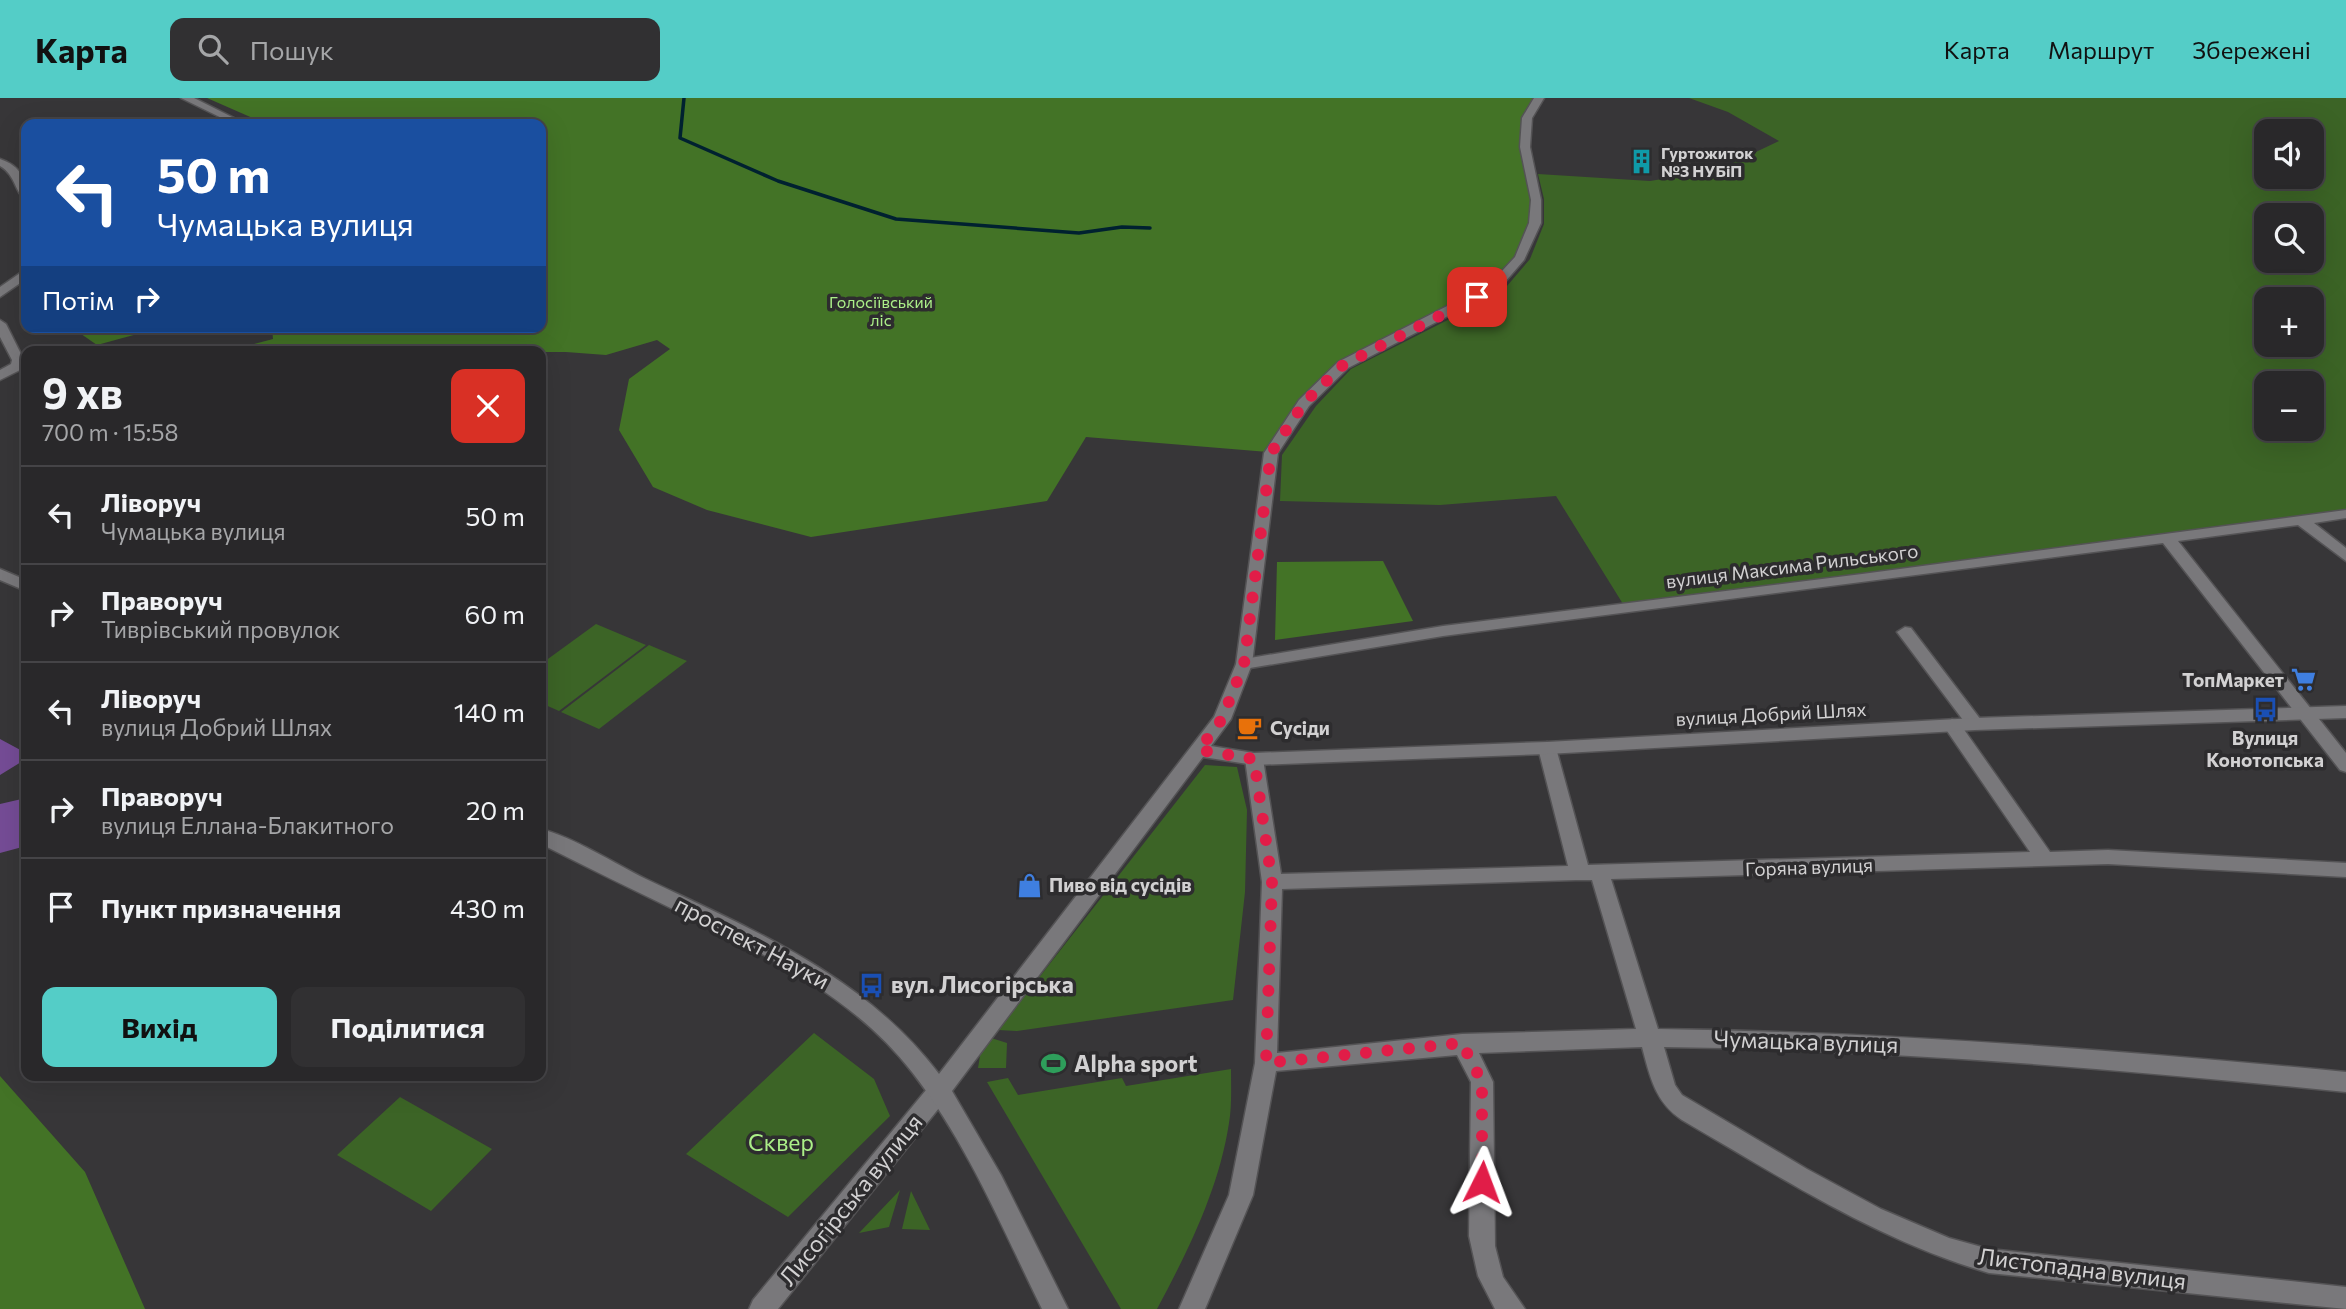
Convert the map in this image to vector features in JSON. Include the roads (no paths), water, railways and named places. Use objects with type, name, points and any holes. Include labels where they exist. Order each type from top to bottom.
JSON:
[{"type":"street","points":[[186,98],[230,119]]},
{"type":"street","name":"Лисогірська вулиця","points":[[762,1309],[939,1091],[1222,719],[1244,664],[1271,453],[1304,403],[1343,365],[1494,287],[1520,258],[1535,223],[1536,200],[1525,147],[1527,118],[1539,98]]},
{"type":"street","points":[[0,162],[12,167],[21,179]]},
{"type":"street","points":[[0,293],[21,277]]},
{"type":"street","points":[[0,324],[18,360],[17,366],[0,376]]},
{"type":"street","name":"вулиця Максима Рильського","points":[[1244,664],[1443,631],[2303,522],[2346,514]]},
{"type":"street","points":[[2303,522],[2346,556]]},
{"type":"street","points":[[2168,539],[2346,766]]},
{"type":"street","points":[[0,573],[21,584]]},
{"type":"street","points":[[1905,632],[1975,724]]},
{"type":"street","name":"вулиця Добрий Шлях","points":[[1199,750],[1254,759],[1547,748],[1975,724],[2346,712]]},
{"type":"street","points":[[1952,725],[2045,859]]},
{"type":"street","name":"Листопадна вулиця","points":[[1547,748],[1665,1088],[1674,1102],[1896,1229],[1959,1253],[1989,1261],[2346,1299]]},
{"type":"street","points":[[1192,1309],[1241,1195],[1266,1063],[1272,882],[1254,759]]},
{"type":"street","name":"проспект Науки","points":[[546,838],[770,947],[821,977],[882,1026],[918,1062],[939,1091],[1055,1309]]},
{"type":"street","name":"Горяна вулиця","points":[[1272,882],[2108,857],[2346,870]]},
{"type":"street","name":"Чумацька вулиця","points":[[1266,1063],[1462,1043],[1649,1038],[1828,1040],[2092,1056],[2346,1082]]},
{"type":"street","points":[[1462,1043],[1482,1082],[1481,1225],[1484,1258],[1504,1301],[1513,1309]]},
{"type":"waterway","points":[[684,98],[680,138],[778,181],[896,219],[1079,233],[1122,227],[1150,228]]},
{"type":"place","name":"Гуртожиток №3 НУБіП","points":[[1641,162]]},
{"type":"place","name":"ТопМаркет","points":[[2304,680]]},
{"type":"place","name":"Вулиця Конотопська","points":[[2265,710]]},
{"type":"place","name":"Сусіди","points":[[1250,728]]},
{"type":"place","name":"Пиво від сусідів","points":[[1029,885]]},
{"type":"place","name":"вул. Лисогірська","points":[[871,985]]},
{"type":"place","name":"Alpha sport","points":[[1054,1064]]},
{"type":"park label","name":"Голосіївський ліс","points":[[881,311]]},
{"type":"park label","name":"Сквер","points":[[781,1143]]}]
